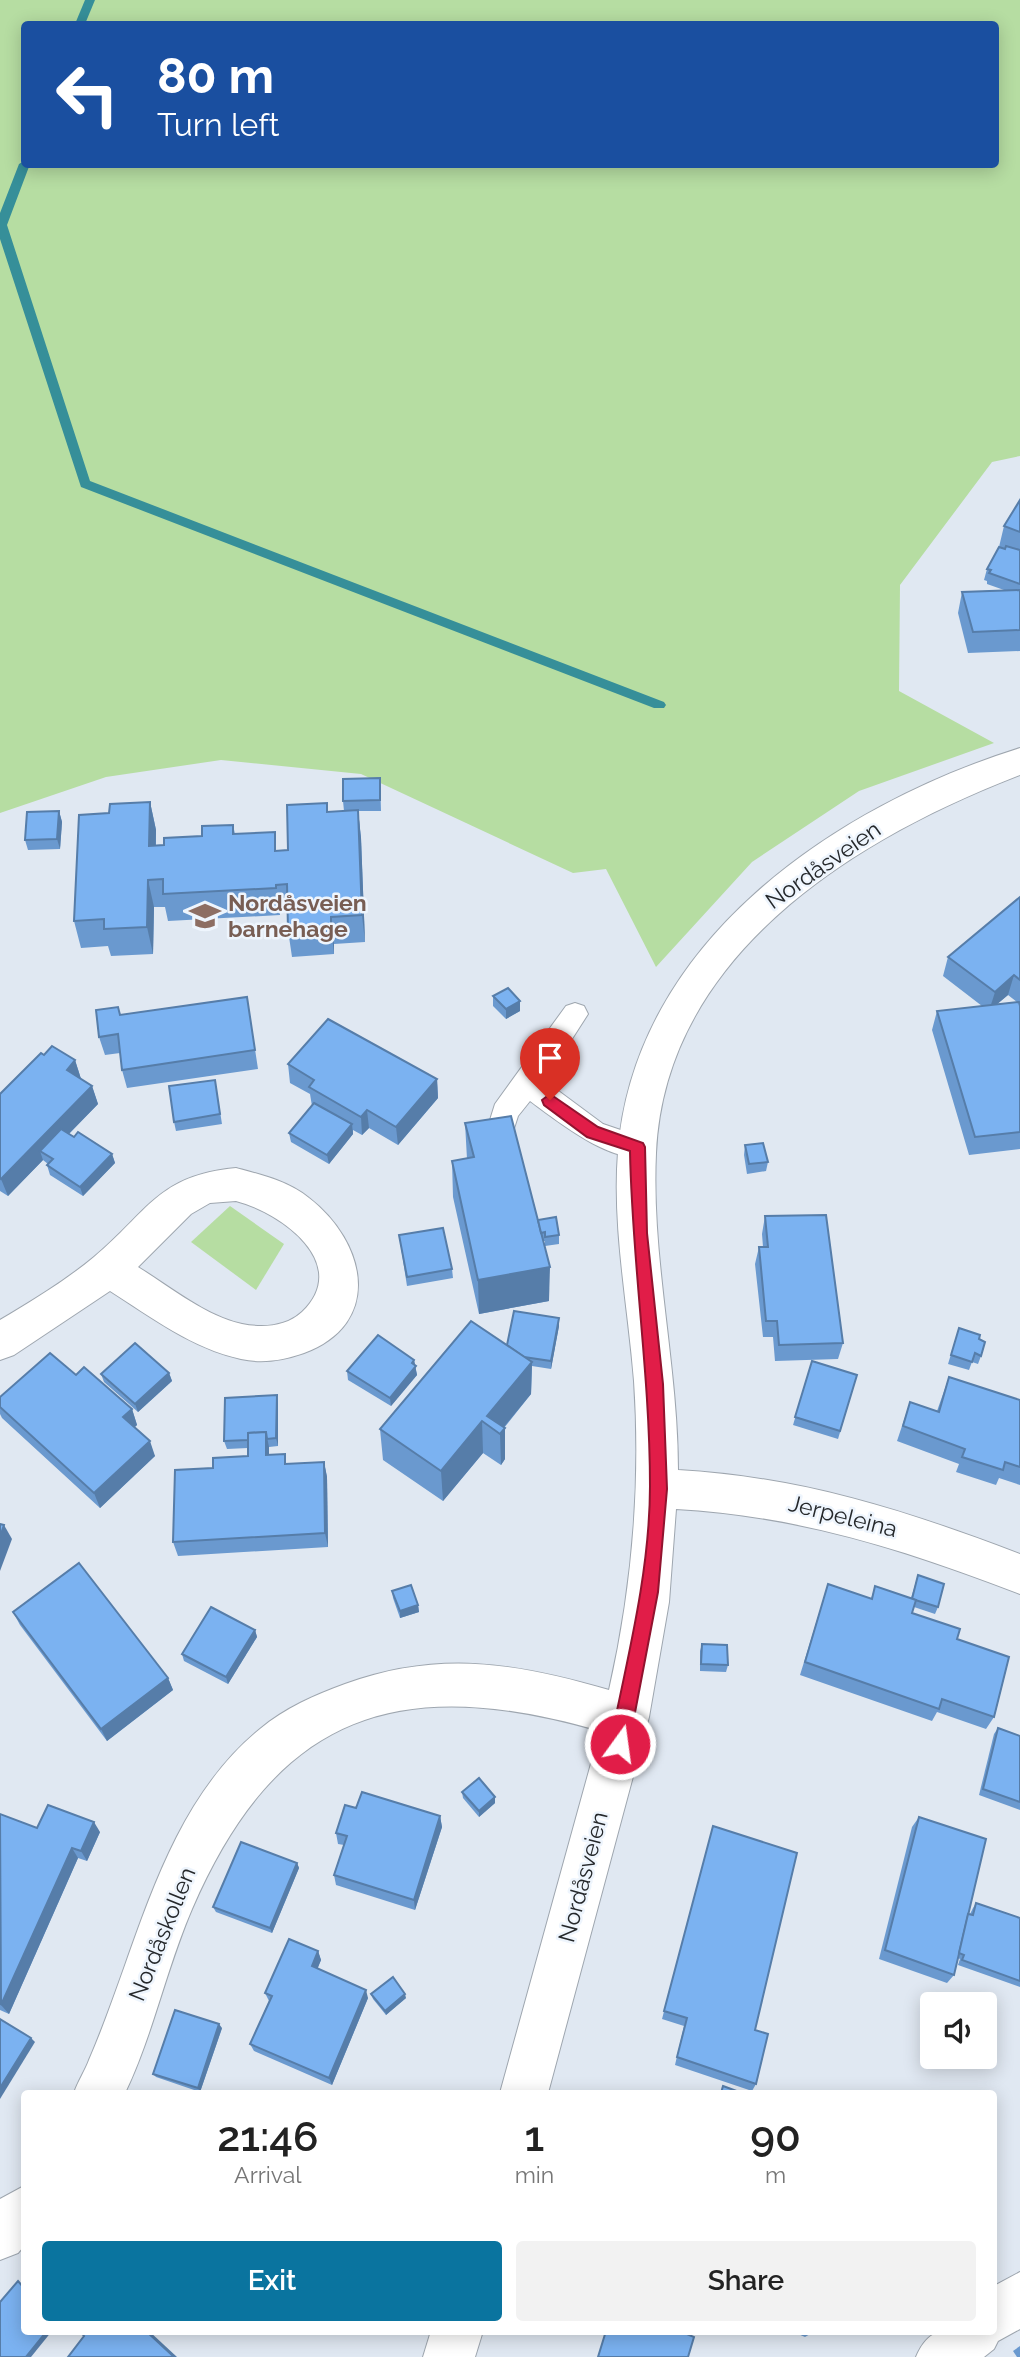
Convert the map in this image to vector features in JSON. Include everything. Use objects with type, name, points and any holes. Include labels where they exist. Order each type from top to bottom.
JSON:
[{"type":"street","name":"Nordåsveien","points":[[525,2090],[627,1717],[649,1592],[659,1489],[654,1384],[639,1233],[637,1147],[640,1115],[666,1029],[698,978],[735,932],[780,891],[834,852],[894,815],[962,780],[1020,761]]},
{"type":"street","points":[[0,1342],[108,1270],[183,1197],[209,1186],[252,1187],[287,1202],[310,1221],[333,1249],[341,1277],[336,1306],[323,1323],[299,1338],[272,1345],[237,1341],[198,1323],[108,1270]]},
{"type":"street","name":"Jerpeleina","points":[[659,1489],[718,1492],[802,1504],[915,1534],[1020,1574]]},
{"type":"street","name":"Nordåskollen","points":[[100,2090],[174,1893],[213,1820],[243,1778],[274,1746],[317,1717],[359,1700],[415,1686],[467,1683],[514,1689],[627,1717]]},
{"type":"street","points":[[0,2235],[21,2214]]},
{"type":"street","points":[[449,2357],[456,2335]]},
{"type":"street","points":[[942,2357],[969,2335]]},
{"type":"lane","points":[[499,1136],[505,1112],[528,1084],[575,1014]]},
{"type":"lane","points":[[528,1084],[593,1132],[637,1147]]},
{"type":"green space","points":[[0,0],[1020,0],[1020,456],[992,462],[900,585],[899,691],[994,743],[859,791],[752,862],[656,967],[606,869],[573,873],[361,774],[221,760],[106,777],[0,813]]},
{"type":"green space","points":[[230,1206],[284,1244],[256,1290],[191,1242]]},
{"type":"building","points":[[1020,500],[1020,532],[1004,526]]},
{"type":"building","points":[[1006,546],[1020,550],[1020,584],[989,573],[991,570],[987,569],[999,547],[1005,549]]},
{"type":"building","points":[[1020,590],[1020,630],[973,632],[962,592]]},
{"type":"building","points":[[380,778],[380,800],[343,801],[343,779]]},
{"type":"building","points":[[150,802],[149,846],[164,845],[164,838],[202,836],[202,826],[233,825],[233,834],[275,832],[275,851],[288,850],[287,805],[327,803],[327,812],[358,810],[362,915],[331,917],[331,927],[288,930],[287,884],[276,885],[276,888],[163,894],[163,879],[148,880],[147,927],[104,929],[104,919],[74,921],[79,815],[109,813],[110,804]]},
{"type":"building","points":[[59,811],[57,839],[25,840],[27,812]]},
{"type":"building","points":[[1020,897],[1020,980],[1014,975],[995,992],[948,957]]},
{"type":"building","points":[[508,988],[520,1001],[506,1009],[493,996]]},
{"type":"building","points":[[247,997],[255,1050],[122,1070],[118,1034],[99,1037],[96,1010],[118,1007],[120,1015]]},
{"type":"building","points":[[1019,1002],[1020,1132],[975,1137],[937,1011]]},
{"type":"building","points":[[328,1019],[437,1079],[396,1127],[367,1110],[361,1117],[309,1087],[314,1080],[288,1064]]},
{"type":"building","points":[[52,1046],[75,1060],[67,1070],[92,1086],[1,1179],[0,1094],[41,1053],[44,1055]]},
{"type":"building","points":[[215,1080],[220,1114],[174,1122],[169,1086]]},
{"type":"building","points":[[314,1103],[352,1124],[327,1155],[289,1133]]},
{"type":"building","points":[[511,1116],[550,1267],[478,1280],[452,1161],[474,1157],[465,1123]]},
{"type":"building","points":[[61,1129],[74,1137],[78,1132],[112,1154],[80,1187],[47,1165],[53,1159],[40,1151]]},
{"type":"building","points":[[763,1143],[768,1162],[749,1164],[745,1145]]},
{"type":"building","points":[[826,1215],[843,1343],[779,1345],[777,1321],[766,1321],[759,1247],[768,1247],[765,1216]]},
{"type":"building","points":[[556,1217],[559,1235],[545,1237],[545,1232],[541,1233],[538,1220]]},
{"type":"building","points":[[443,1228],[452,1269],[407,1277],[399,1235]]},
{"type":"building","points":[[514,1311],[559,1318],[551,1361],[524,1357],[507,1345]]},
{"type":"building","points":[[471,1321],[532,1362],[487,1416],[505,1428],[500,1434],[482,1421],[441,1471],[380,1429]]},
{"type":"building","points":[[959,1328],[980,1335],[979,1339],[985,1342],[981,1356],[975,1353],[972,1362],[951,1355]]},
{"type":"building","points":[[378,1335],[414,1360],[412,1363],[416,1366],[390,1398],[347,1371]]},
{"type":"building","points":[[135,1343],[169,1373],[135,1404],[101,1374]]},
{"type":"building","points":[[50,1353],[76,1375],[84,1367],[132,1409],[123,1417],[150,1441],[94,1493],[0,1407],[0,1397]]},
{"type":"building","points":[[812,1361],[857,1375],[840,1431],[795,1417]]},
{"type":"building","points":[[949,1377],[1020,1400],[1020,1467],[1005,1462],[1003,1470],[962,1457],[965,1449],[903,1426],[910,1402],[939,1412]]},
{"type":"building","points":[[277,1395],[276,1438],[267,1439],[266,1432],[248,1433],[248,1440],[224,1441],[225,1398]]},
{"type":"building","points":[[266,1432],[266,1455],[285,1454],[285,1464],[324,1462],[325,1533],[173,1542],[175,1470],[213,1468],[213,1458],[248,1456],[248,1433]]},
{"type":"building","points":[[79,1563],[168,1678],[101,1729],[13,1612]]},
{"type":"building","points":[[918,1575],[944,1584],[938,1607],[912,1599]]},
{"type":"building","points":[[828,1584],[872,1599],[875,1586],[916,1600],[912,1613],[960,1629],[957,1639],[1009,1657],[994,1717],[942,1699],[939,1709],[805,1662]]},
{"type":"building","points":[[411,1585],[418,1605],[400,1611],[392,1591]]},
{"type":"building","points":[[211,1607],[255,1630],[226,1677],[182,1654]]},
{"type":"building","points":[[702,1644],[727,1645],[728,1665],[701,1664]]},
{"type":"building","points":[[998,1728],[1020,1736],[1020,1802],[983,1789]]},
{"type":"building","points":[[479,1778],[495,1797],[479,1811],[462,1792]]},
{"type":"building","points":[[362,1792],[440,1816],[414,1900],[334,1875],[347,1836],[336,1833],[345,1805],[356,1808]]},
{"type":"building","points":[[48,1805],[94,1822],[81,1851],[72,1848],[1,2005],[0,1814],[37,1828]]},
{"type":"building","points":[[919,1817],[986,1839],[954,1975],[885,1950]]},
{"type":"building","points":[[713,1826],[797,1853],[755,2030],[768,2034],[756,2084],[677,2057],[687,2018],[664,2011]]},
{"type":"building","points":[[241,1842],[297,1863],[270,1928],[213,1907]]},
{"type":"building","points":[[976,1903],[1020,1918],[1020,1981],[962,1960],[964,1955],[959,1953],[968,1914],[973,1915]]},
{"type":"building","points":[[289,1939],[318,1951],[312,1966],[366,1990],[329,2078],[250,2044],[272,1996],[265,1993]]},
{"type":"building","points":[[393,1977],[405,1994],[385,2011],[371,1994]]},
{"type":"building","points":[[175,2010],[219,2024],[198,2088],[153,2074]]},
{"type":"building","points":[[0,2019],[31,2038],[0,2088]]},
{"type":"building","points":[[18,2281],[21,2284],[21,2335],[44,2335],[26,2357],[0,2357],[0,2302]]},
{"type":"building","points":[[150,2335],[174,2357],[68,2357],[84,2336]]},
{"type":"building","points":[[605,2335],[694,2337],[688,2357],[598,2357]]},
{"type":"waterway","points":[[81,21],[90,0]]},
{"type":"waterway","points":[[23,168],[1,225],[85,484],[659,705]]},
{"type":"place","name":"Nordåsveien barnehage","points":[[205,916]]},
{"type":"route","points":[[550,1100],[593,1132],[637,1147],[639,1233],[654,1384],[659,1489],[649,1592],[620,1744]]}]
